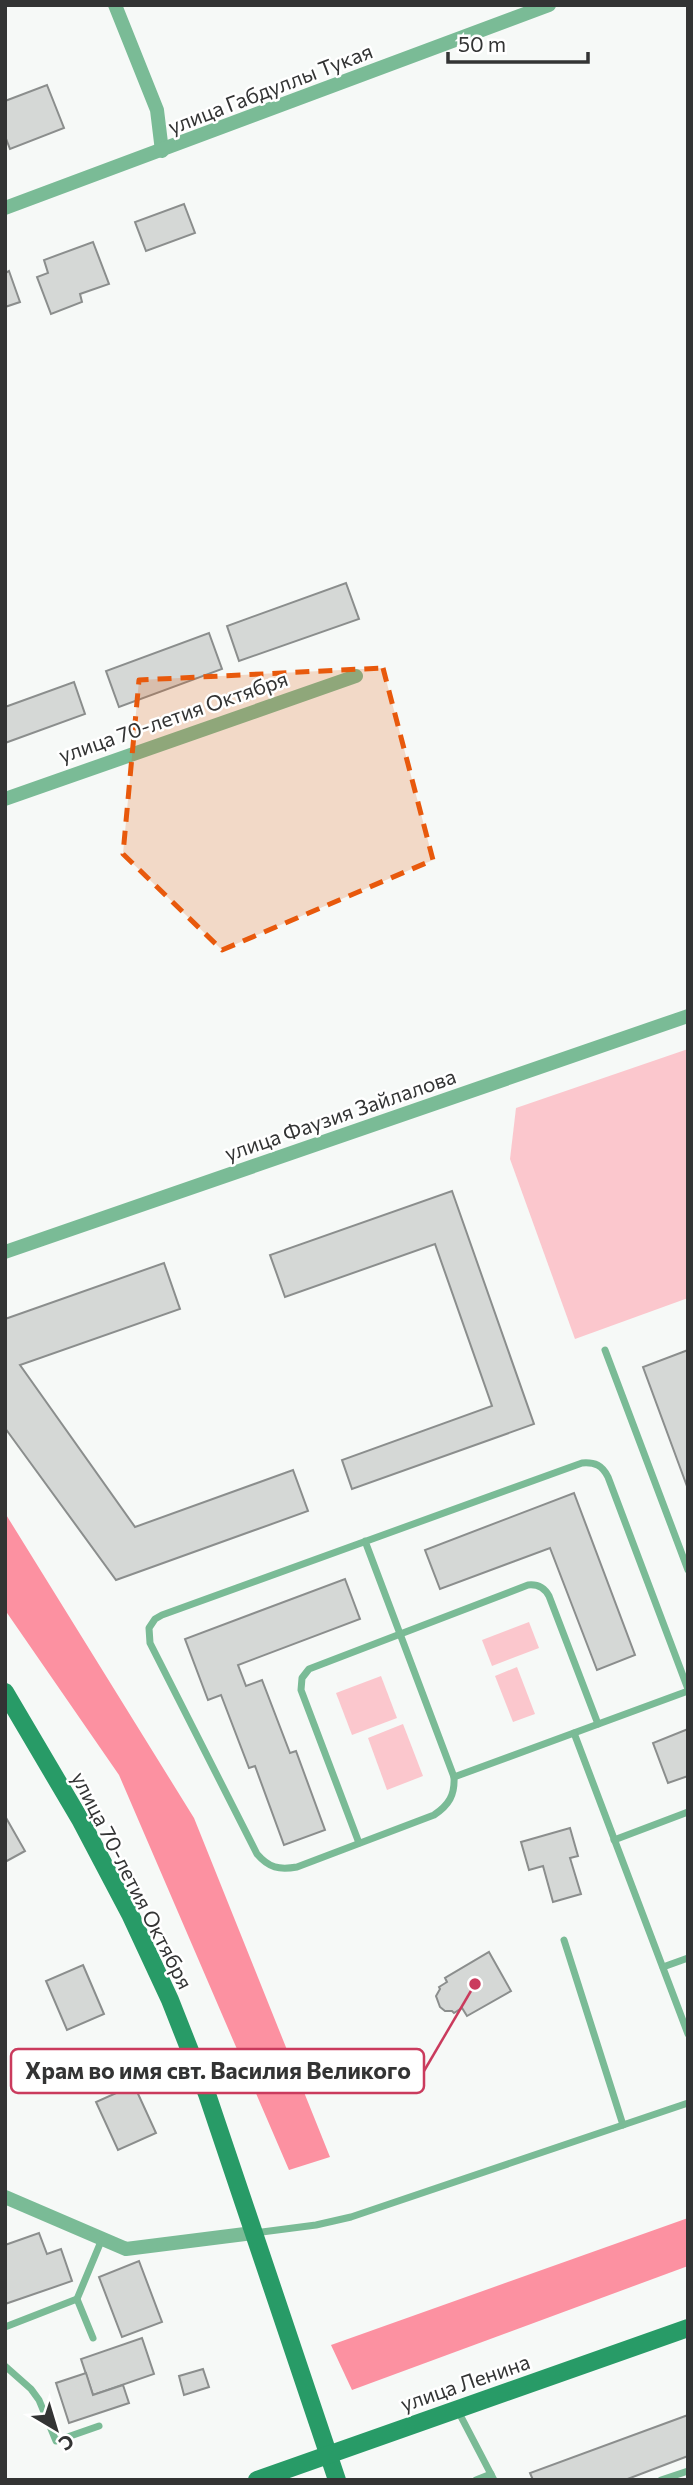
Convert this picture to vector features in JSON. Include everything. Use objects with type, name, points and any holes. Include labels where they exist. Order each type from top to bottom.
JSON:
[{"type":"main road","name":"улица 70-летия Октября","points":[[5,1692],[93,1844],[130,1913],[164,1988],[207,2094],[337,2480]]},
{"type":"main road","name":"улица Ленина","points":[[257,2480],[688,2328]]},
{"type":"street","points":[[115,5],[157,110],[162,151]]},
{"type":"street","name":"улица Габдуллы Тукая","points":[[5,208],[549,5]]},
{"type":"street","name":"улица 70-летия Октября","points":[[5,799],[356,676]]},
{"type":"street","name":"улица Фаузия Зайлалова","points":[[5,1252],[688,1016]]},
{"type":"street","points":[[5,2197],[126,2249],[253,2234]]},
{"type":"lane","points":[[605,1350],[688,1570]]},
{"type":"lane","points":[[365,1541],[454,1777],[452,1798],[434,1815],[296,1867],[283,1869],[264,1862],[257,1854],[148,1635],[152,1623],[162,1615],[365,1541],[582,1463],[595,1463],[608,1477],[688,1690],[454,1777]]},
{"type":"lane","points":[[359,1843],[300,1685],[309,1670],[528,1585],[539,1586],[548,1596],[598,1724]]},
{"type":"lane","points":[[574,1733],[688,2034]]},
{"type":"lane","points":[[614,1840],[688,1812]]},
{"type":"lane","points":[[564,1940],[622,2125]]},
{"type":"lane","points":[[663,1968],[688,1958]]},
{"type":"lane","points":[[253,2234],[351,2217],[688,2103]]},
{"type":"lane","points":[[93,2337],[77,2299],[102,2239]]},
{"type":"lane","points":[[5,2327],[77,2299]]},
{"type":"lane","points":[[5,2366],[31,2389],[39,2400],[55,2441],[99,2426]]},
{"type":"lane","points":[[457,2408],[492,2477],[476,2480]]},
{"type":"lane","points":[[661,2480],[688,2471]]},
{"type":"highlighted area","points":[[383,668],[433,860],[222,950],[123,854],[139,680]]},
{"type":"shaded area","points":[[688,1049],[688,1298],[575,1339],[510,1159],[516,1108]]},
{"type":"shaded area","points":[[5,1513],[194,1818],[330,2157],[289,2170],[119,1775],[5,1610]]},
{"type":"shaded area","points":[[529,1622],[539,1648],[492,1666],[482,1640]]},
{"type":"shaded area","points":[[517,1667],[535,1714],[513,1722],[495,1676]]},
{"type":"shaded area","points":[[381,1676],[397,1718],[352,1735],[336,1693]]},
{"type":"shaded area","points":[[403,1724],[423,1776],[387,1790],[368,1738]]},
{"type":"shaded area","points":[[688,2218],[688,2266],[352,2390],[331,2345]]},
{"type":"building","points":[[47,85],[64,128],[10,149],[5,136],[5,101]]},
{"type":"building","points":[[184,204],[195,233],[146,251],[135,222]]},
{"type":"building","points":[[93,242],[109,284],[80,294],[82,302],[51,314],[37,277],[48,273],[44,260]]},
{"type":"building","points":[[9,271],[20,302],[5,307],[5,273]]},
{"type":"building","points":[[346,583],[359,619],[239,661],[227,626]]},
{"type":"building","points":[[209,633],[222,669],[119,707],[106,671]]},
{"type":"building","points":[[74,682],[85,714],[5,743],[5,707]]},
{"type":"building","points":[[452,1191],[534,1424],[352,1489],[342,1460],[492,1406],[435,1244],[285,1297],[270,1255]]},
{"type":"building","points":[[164,1263],[180,1309],[20,1365],[135,1527],[293,1470],[308,1511],[116,1580],[5,1428],[5,1319]]},
{"type":"building","points":[[688,1350],[688,1489],[643,1367]]},
{"type":"building","points":[[574,1493],[635,1655],[597,1670],[550,1548],[440,1589],[425,1550]]},
{"type":"building","points":[[345,1579],[360,1619],[238,1665],[246,1686],[262,1680],[290,1753],[296,1751],[325,1830],[284,1845],[255,1766],[249,1768],[221,1695],[208,1700],[185,1639]]},
{"type":"building","points":[[688,1729],[688,1776],[668,1783],[653,1743]]},
{"type":"building","points":[[5,1816],[25,1851],[5,1862]]},
{"type":"building","points":[[570,1828],[578,1856],[570,1858],[581,1894],[553,1902],[543,1866],[529,1870],[521,1842]]},
{"type":"building","points":[[489,1952],[511,1991],[467,2016],[462,2008],[454,2013],[440,2007],[436,1996],[439,1987],[447,1982],[445,1978]]},
{"type":"building","points":[[83,1965],[104,2014],[67,2030],[46,1981]]},
{"type":"building","points":[[134,2085],[156,2133],[118,2150],[96,2102]]},
{"type":"building","points":[[39,2233],[47,2254],[61,2249],[72,2281],[5,2304],[5,2245]]},
{"type":"building","points":[[139,2261],[162,2322],[122,2337],[99,2277]]},
{"type":"building","points":[[142,2338],[154,2374],[93,2395],[81,2359]]},
{"type":"building","points":[[203,2369],[209,2387],[184,2395],[179,2376]]},
{"type":"building","points":[[86,2373],[93,2395],[123,2385],[129,2403],[69,2423],[56,2383]]},
{"type":"building","points":[[688,2415],[688,2456],[625,2480],[533,2480],[530,2473]]},
{"type":"place","name":"Храм во имя свт. Василия Великого","points":[[475,1984]]}]
